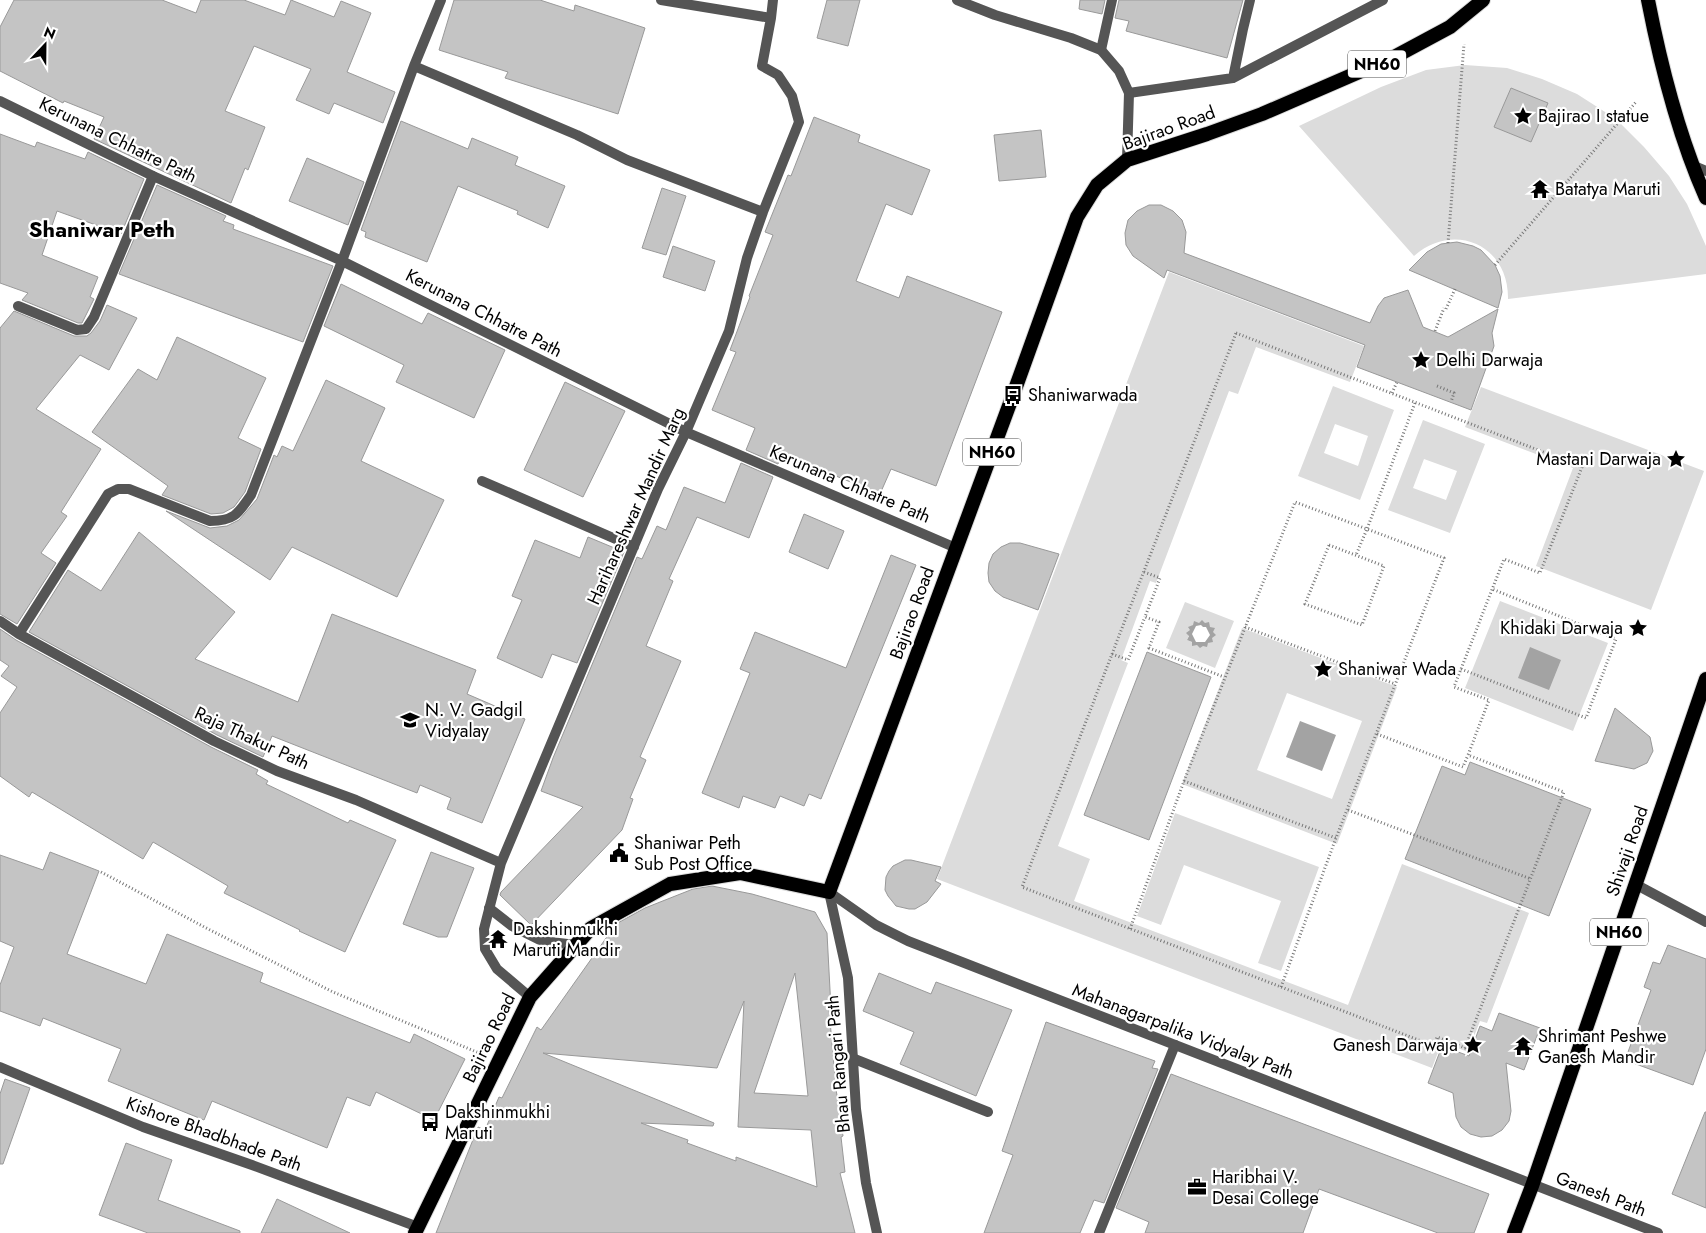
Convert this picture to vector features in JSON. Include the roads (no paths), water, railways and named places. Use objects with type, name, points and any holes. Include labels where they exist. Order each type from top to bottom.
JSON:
[{"type":"highway","name":"Bajirao Road","points":[[417,1230],[530,997],[591,928],[670,884],[740,873],[829,892],[1076,217],[1098,185],[1127,160],[1262,114],[1396,56],[1450,27],[1483,0]]},
{"type":"highway","points":[[1648,0],[1659,54],[1692,165],[1706,198]]},
{"type":"highway","name":"Shivaji Road","points":[[1514,1233],[1532,1186],[1706,680]]},
{"type":"street","points":[[19,634],[108,494],[118,489],[130,489],[210,521],[224,521],[238,514],[251,495],[342,261],[414,66],[441,0]]},
{"type":"street","points":[[661,0],[771,18],[774,0]]},
{"type":"street","points":[[1101,50],[1112,0]]},
{"type":"street","points":[[1233,78],[1250,0]]},
{"type":"street","points":[[1129,93],[1233,78],[1383,0]]},
{"type":"street","points":[[961,1],[995,15],[1071,38],[1101,50],[1119,71],[1129,93],[1127,160]]},
{"type":"street","name":"Harihareshwar Mandir Marg","points":[[530,997],[496,969],[484,949],[484,928],[501,863],[658,489],[686,432],[729,331],[748,258],[763,212],[799,122],[792,96],[778,75],[762,66],[771,18]]},
{"type":"street","points":[[414,66],[576,135],[627,160],[763,212]]},
{"type":"street","name":"Kerunana Chhatre Path","points":[[0,101],[153,176],[342,261],[686,432],[956,548]]},
{"type":"street","points":[[1692,165],[1706,170]]},
{"type":"street","points":[[18,306],[77,330],[86,329],[94,317],[153,176]]},
{"type":"street","points":[[482,481],[634,547]]},
{"type":"street","name":"Raja Thakur Path","points":[[0,621],[19,634],[214,741],[277,771],[356,800],[501,863]]},
{"type":"street","points":[[1635,884],[1706,922]]},
{"type":"street","name":"Mahanagarpalika Vidyalay Path","points":[[829,892],[876,925],[908,941],[1532,1186]]},
{"type":"street","name":"Bhau Rangari Path","points":[[829,892],[848,978],[856,1109],[866,1183],[877,1233]]},
{"type":"street","points":[[489,908],[512,926],[542,940],[576,945]]},
{"type":"street","points":[[1099,1233],[1175,1045]]},
{"type":"street","points":[[852,1058],[988,1112]]},
{"type":"street","name":"Kishore Bhadbhade Path","points":[[0,1067],[143,1127],[252,1165],[417,1230]]},
{"type":"street","name":"Ganesh Path","points":[[1532,1186],[1658,1233]]},
{"type":"place","name":"Bajirao I statue","points":[[1523,116]]},
{"type":"place","name":"Batatya Maruti","points":[[1540,189]]},
{"type":"place","name":"Delhi Darwaja","points":[[1421,360]]},
{"type":"place","name":"Shaniwarwada","points":[[1013,395]]},
{"type":"place","name":"Mastani Darwaja","points":[[1676,459]]},
{"type":"place","name":"Khidaki Darwaja","points":[[1638,628]]},
{"type":"place","name":"Shaniwar Wada","points":[[1323,669]]},
{"type":"place","name":"N. V. Gadgil Vidyalay","points":[[410,720]]},
{"type":"place","name":"Shaniwar Peth Sub Post Office","points":[[619,853]]},
{"type":"place","name":"Dakshinmukhi Maruti Mandir","points":[[498,939]]},
{"type":"place","name":"Ganesh Darwaja","points":[[1473,1045]]},
{"type":"place","name":"Shrimant Peshwe Ganesh Mandir","points":[[1523,1046]]},
{"type":"place","name":"Dakshinmukhi Maruti","points":[[430,1122]]},
{"type":"place","name":"Haribhai V. Desai College","points":[[1197,1187]]},
{"type":"district","name":"Shaniwar Peth","points":[[102,229]]}]
